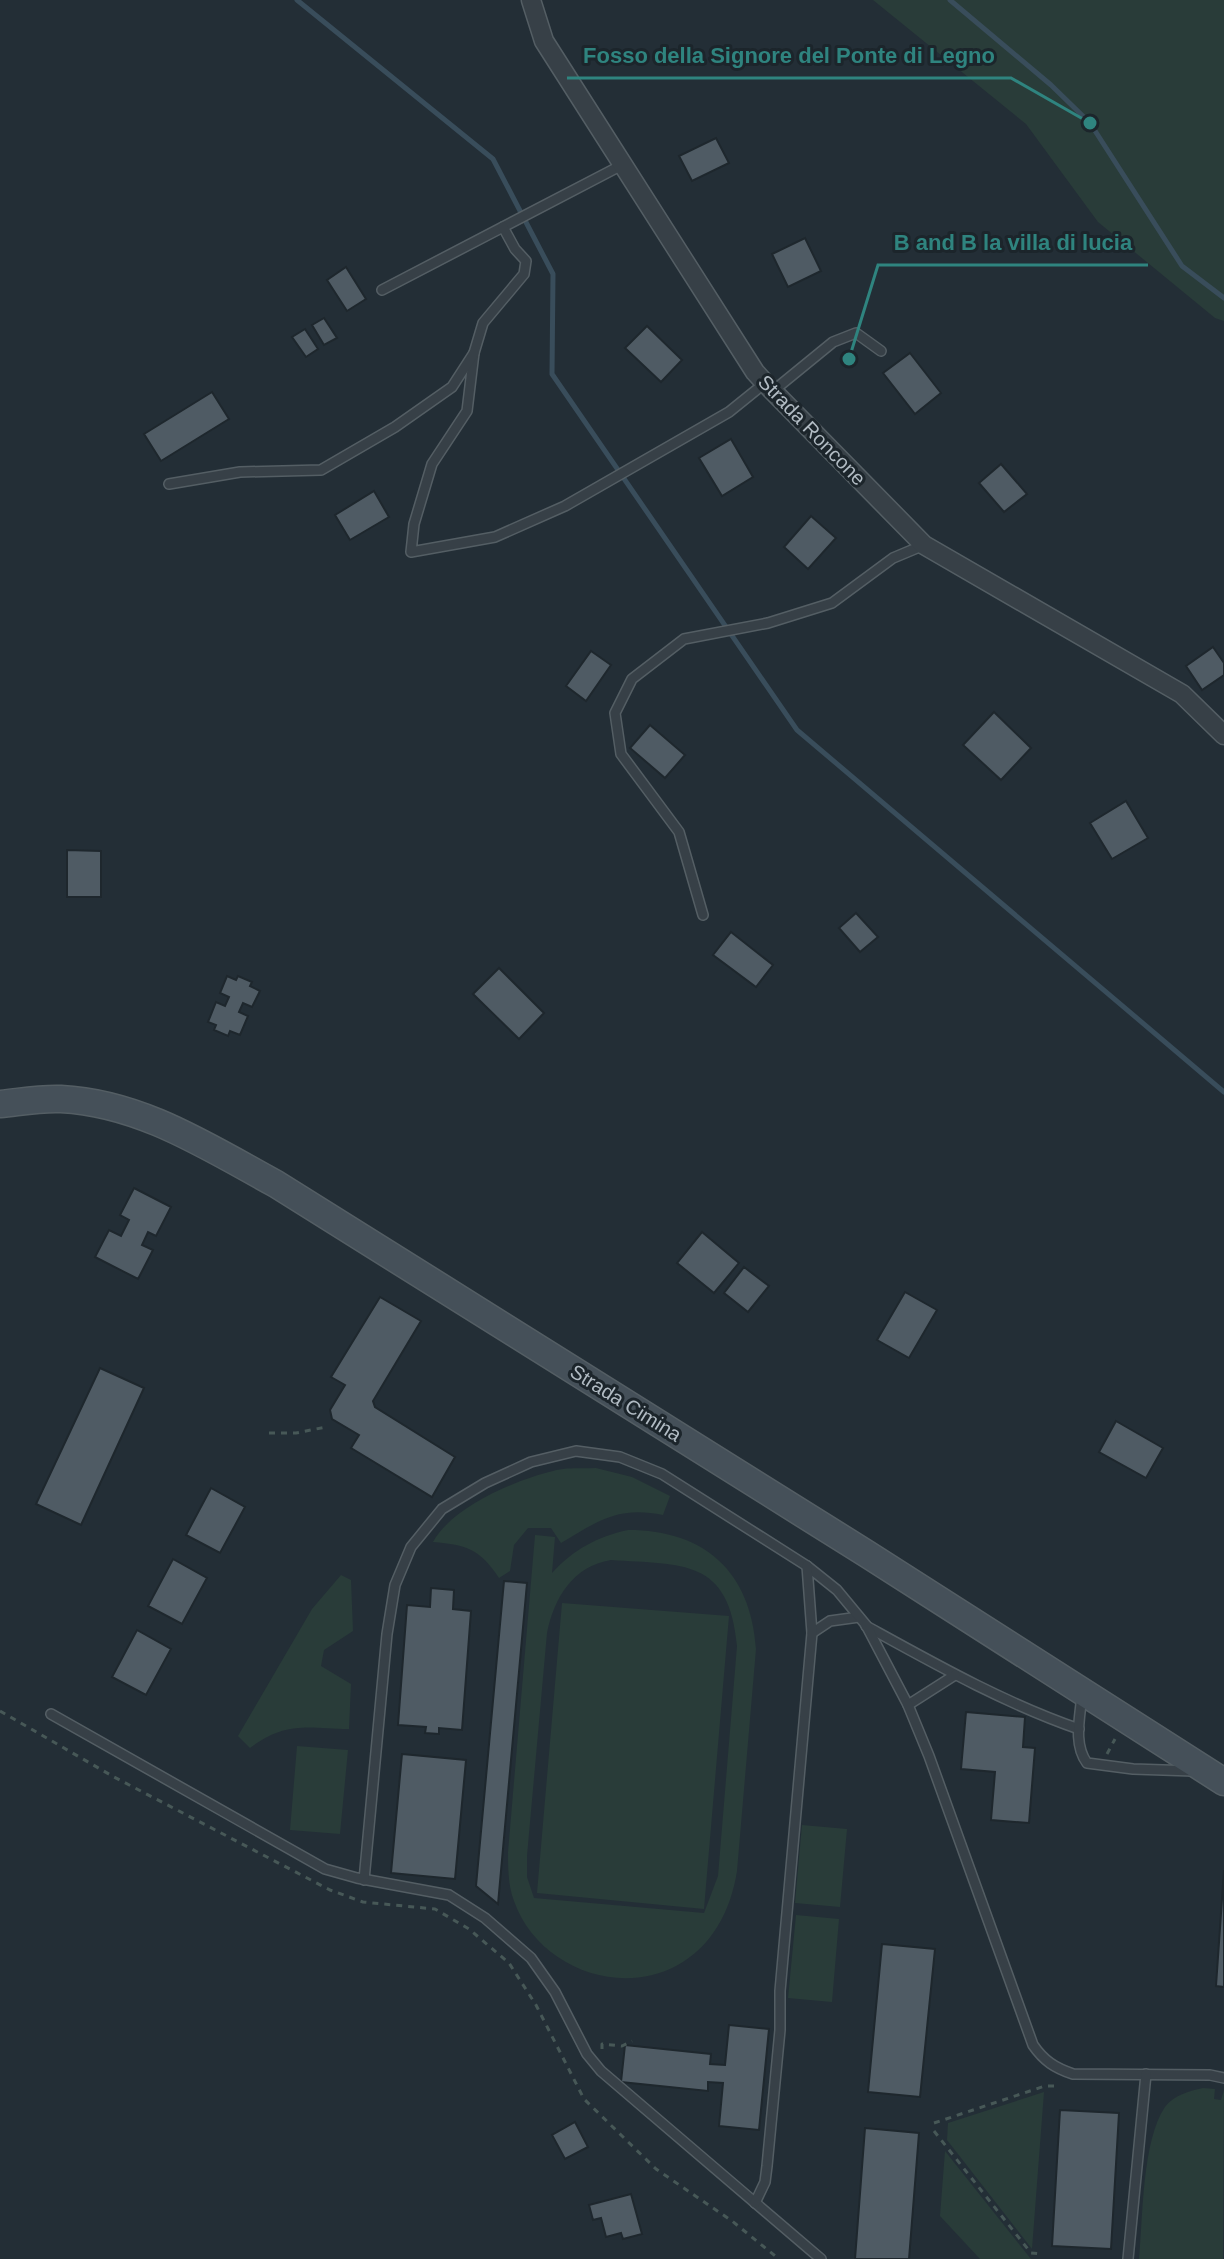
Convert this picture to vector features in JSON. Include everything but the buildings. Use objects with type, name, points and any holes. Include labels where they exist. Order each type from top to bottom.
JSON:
[{"type":"main road","name":"Strada Cimina","points":[[0,1104],[62,1099],[130,1111],[165,1124],[276,1184],[1083,1690],[1216,1777]]},
{"type":"street","name":"Strada Roncone","points":[[531,0],[544,41],[755,372],[769,387],[924,545],[1182,694],[1224,735]]},
{"type":"lane","points":[[382,290],[622,165]]},
{"type":"lane","points":[[503,227],[526,261],[524,274],[483,323],[474,353],[467,411],[432,464],[414,524],[411,552],[495,537],[565,506],[729,412],[833,342],[856,333],[881,351]]},
{"type":"lane","points":[[169,484],[240,472],[321,470],[395,427],[452,387],[474,353]]},
{"type":"lane","points":[[703,915],[679,832],[621,754],[615,713],[632,679],[684,639],[768,623],[832,603],[893,558],[924,545]]},
{"type":"lane","points":[[364,1880],[387,1634],[395,1585],[411,1547],[442,1509],[485,1483],[531,1462],[576,1451],[620,1457],[662,1474],[807,1566],[837,1590],[862,1621],[908,1705],[1033,2045],[1043,2059],[1073,2074],[1210,2075],[1224,2078]]},
{"type":"lane","points":[[755,2203],[765,2182],[780,2030],[780,1991],[812,1633],[807,1566]]},
{"type":"lane","points":[[812,1633],[830,1621],[862,1621],[955,1675],[1026,1709],[1079,1729]]},
{"type":"lane","points":[[908,1705],[955,1675]]},
{"type":"lane","points":[[1083,1690],[1079,1729],[1081,1754],[1087,1763],[1216,1777]]},
{"type":"lane","points":[[51,1714],[325,1869],[364,1880],[449,1895],[516,1943],[531,1958],[555,1992],[587,2054],[601,2071],[821,2259]]},
{"type":"lane","points":[[1128,2259],[1146,2074]]},
{"type":"path","points":[[269,1433],[296,1433],[326,1427]]},
{"type":"path","points":[[0,1711],[114,1777],[330,1890],[363,1902],[435,1909],[469,1929],[509,1963],[536,2005],[584,2099],[656,2169],[732,2221],[779,2259]]},
{"type":"path","points":[[1100,1766],[1127,1719]]},
{"type":"path","points":[[601,2071],[602,2044],[622,2046],[632,2041]]},
{"type":"path","points":[[934,2123],[1045,2086],[1055,2086]]},
{"type":"path","points":[[934,2131],[1031,2253],[1042,2254]]},
{"type":"green space","points":[[873,0],[1224,0],[1224,321],[1215,318],[1098,222],[1026,124]]},
{"type":"green space","points":[[596,1468],[632,1477],[670,1496],[663,1515],[633,1512],[609,1517],[561,1543],[551,1528],[528,1528],[514,1545],[510,1571],[499,1578],[472,1550],[433,1542],[454,1517],[503,1488],[558,1470]]},
{"type":"green space","points":[[628,1530],[655,1532],[680,1538],[701,1547],[719,1561],[734,1578],[745,1598],[756,1649],[737,1871],[725,1913],[710,1938],[689,1958],[652,1975],[628,1978],[604,1976],[580,1969],[559,1958],[540,1942],[525,1923],[514,1901],[508,1864],[535,1535],[555,1537],[552,1573],[578,1551],[596,1540]],"holes":[[[611,1560],[660,1563],[698,1572],[713,1581],[724,1596],[732,1617],[737,1646],[718,1876],[704,1913],[534,1898],[527,1877],[550,1620],[560,1596],[576,1577],[598,1563]]]},
{"type":"green space","points":[[341,1575],[351,1580],[353,1631],[324,1650],[321,1666],[351,1684],[349,1729],[308,1727],[286,1730],[250,1748],[238,1736],[312,1609]]},
{"type":"green space","points":[[562,1603],[729,1616],[704,1909],[537,1893]]},
{"type":"green space","points":[[297,1746],[348,1750],[340,1834],[290,1830]]},
{"type":"green space","points":[[802,1825],[847,1829],[840,1907],[795,1903]]},
{"type":"green space","points":[[796,1915],[839,1919],[832,2002],[788,1998]]},
{"type":"green space","points":[[1203,2088],[1215,2089],[1214,2099],[1221,2100],[1224,2090],[1223,2259],[1139,2259],[1145,2180],[1157,2122],[1173,2099]]},
{"type":"green space","points":[[1044,2092],[1032,2249],[947,2140],[948,2123]]},
{"type":"green space","points":[[945,2151],[1031,2259],[980,2259],[940,2216]]},
{"type":"waterway","points":[[297,0],[493,159],[553,274],[552,374],[797,730],[1224,1092]]},
{"type":"waterway","points":[[950,0],[1051,85],[1090,123],[1182,266],[1224,298]]},
{"type":"place","name":"Fosso della Signore del Ponte di Legno","points":[[1090,123]]},
{"type":"place","name":"B and B la villa di lucia","points":[[849,359]]}]
